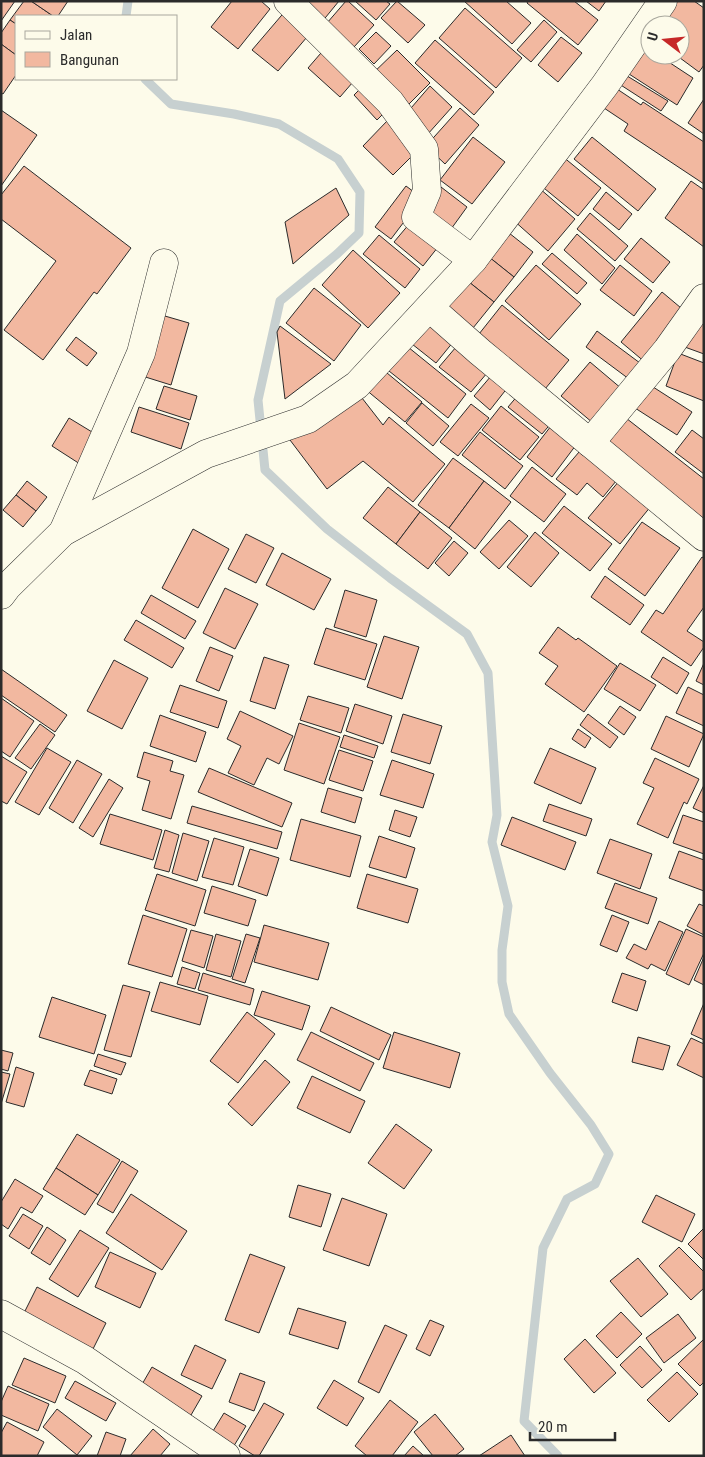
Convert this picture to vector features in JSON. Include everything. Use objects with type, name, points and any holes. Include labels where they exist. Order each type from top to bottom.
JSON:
[{"type":"street","points":[[288,1],[390,102],[424,148],[427,191],[416,217],[473,260]]},
{"type":"street","points":[[1,594],[63,532],[206,454],[308,420],[357,385],[473,260],[605,85],[663,1]]},
{"type":"street","points":[[63,532],[141,353],[164,263]]},
{"type":"street","points":[[590,443],[667,350],[704,298]]},
{"type":"street","points":[[430,308],[704,537]]},
{"type":"street","points":[[1,1314],[84,1360],[226,1456]]},
{"type":"building","points":[[1,1],[15,1],[1,21]]},
{"type":"building","points":[[24,1],[31,1],[52,15],[15,15],[15,23],[10,20]]},
{"type":"building","points":[[31,1],[68,1],[59,15],[52,15]]},
{"type":"building","points":[[232,1],[261,1],[270,9],[238,49],[211,27]]},
{"type":"building","points":[[302,1],[339,1],[321,23]]},
{"type":"building","points":[[346,1],[374,25],[354,47],[327,23]]},
{"type":"building","points":[[355,1],[386,1],[390,4],[376,20]]},
{"type":"building","points":[[397,1],[425,25],[408,43],[381,18]]},
{"type":"building","points":[[464,1],[506,1],[531,23],[512,44]]},
{"type":"building","points":[[528,1],[574,1],[598,20],[578,45],[527,3]]},
{"type":"building","points":[[586,1],[606,1],[599,11]]},
{"type":"building","points":[[669,1],[694,1],[704,8],[704,65],[699,72],[690,65],[690,15],[659,15]]},
{"type":"building","points":[[465,8],[522,58],[496,88],[439,38]]},
{"type":"building","points":[[287,9],[313,30],[278,71],[252,50]]},
{"type":"building","points":[[10,20],[15,23],[15,54],[1,44],[1,33]]},
{"type":"building","points":[[544,20],[557,32],[531,62],[517,50]]},
{"type":"building","points":[[376,32],[391,46],[374,64],[359,49]]},
{"type":"building","points":[[561,37],[582,53],[558,82],[538,65]]},
{"type":"building","points":[[435,40],[494,92],[474,115],[415,63]]},
{"type":"building","points":[[1,44],[15,54],[15,76],[3,94],[1,93]]},
{"type":"building","points":[[327,46],[359,75],[340,97],[308,68]]},
{"type":"building","points":[[397,50],[430,83],[402,111],[369,77]]},
{"type":"building","points":[[640,55],[640,65],[673,65],[693,78],[677,105],[629,74]]},
{"type":"building","points":[[619,71],[668,101],[661,111],[613,80]]},
{"type":"building","points":[[365,84],[388,109],[377,120],[354,95]]},
{"type":"building","points":[[430,86],[452,107],[427,135],[405,115]]},
{"type":"building","points":[[614,87],[641,105],[643,102],[704,142],[704,184],[624,131],[628,124],[601,106]]},
{"type":"building","points":[[704,99],[704,134],[688,123]]},
{"type":"building","points":[[460,108],[479,125],[445,164],[426,146]]},
{"type":"building","points":[[1,110],[37,135],[1,186]]},
{"type":"building","points":[[388,120],[418,150],[393,175],[363,146]]},
{"type":"building","points":[[473,137],[505,162],[472,204],[440,180]]},
{"type":"building","points":[[592,137],[656,189],[638,211],[574,159]]},
{"type":"building","points":[[562,156],[601,188],[578,216],[539,184]]},
{"type":"building","points":[[24,166],[131,248],[97,294],[94,292],[43,360],[4,330],[56,261],[1,219],[1,195]]},
{"type":"building","points":[[691,181],[704,190],[704,247],[665,218]]},
{"type":"building","points":[[406,186],[422,198],[391,239],[375,227]]},
{"type":"building","points":[[441,187],[467,207],[446,236],[420,216]]},
{"type":"building","points":[[336,188],[349,215],[293,264],[285,222]]},
{"type":"building","points":[[539,188],[575,219],[548,251],[512,219]]},
{"type":"building","points":[[606,192],[632,214],[619,230],[593,209]]},
{"type":"building","points":[[590,213],[628,246],[615,261],[577,229]]},
{"type":"building","points":[[410,223],[438,247],[423,266],[394,242]]},
{"type":"building","points":[[504,229],[533,252],[514,277],[484,253]]},
{"type":"building","points":[[577,234],[615,268],[602,284],[564,250]]},
{"type":"building","points":[[379,235],[420,269],[405,288],[363,254]]},
{"type":"building","points":[[641,238],[670,262],[653,283],[624,259]]},
{"type":"building","points":[[353,250],[400,293],[368,328],[322,285]]},
{"type":"building","points":[[484,253],[514,277],[494,302],[464,278]]},
{"type":"building","points":[[552,253],[587,283],[577,294],[542,264]]},
{"type":"building","points":[[536,265],[581,304],[549,340],[505,301]]},
{"type":"building","points":[[620,265],[652,291],[634,316],[600,290]]},
{"type":"building","points":[[464,278],[494,302],[473,328],[443,304]]},
{"type":"building","points":[[314,288],[361,325],[334,361],[286,323]]},
{"type":"building","points":[[662,292],[687,313],[646,363],[621,342]]},
{"type":"building","points":[[502,305],[569,360],[545,389],[479,334]]},
{"type":"building","points":[[158,314],[189,323],[171,385],[139,375]]},
{"type":"building","points":[[435,316],[458,336],[436,363],[412,344]]},
{"type":"building","points":[[693,318],[704,322],[704,354],[682,346]]},
{"type":"building","points":[[280,326],[331,364],[285,399],[277,332]]},
{"type":"building","points":[[597,331],[644,366],[633,382],[586,347]]},
{"type":"building","points":[[76,337],[97,353],[87,366],[66,350]]},
{"type":"building","points":[[462,340],[493,366],[471,392],[439,367]]},
{"type":"building","points":[[408,347],[466,394],[448,418],[389,371]]},
{"type":"building","points":[[678,353],[704,363],[704,401],[666,386]]},
{"type":"building","points":[[590,362],[622,389],[593,423],[561,396]]},
{"type":"building","points":[[381,368],[422,402],[405,422],[365,389]]},
{"type":"building","points":[[497,369],[512,382],[490,410],[474,396]]},
{"type":"building","points":[[650,385],[692,412],[677,435],[635,408]]},
{"type":"building","points":[[164,386],[197,396],[190,420],[156,409]]},
{"type":"building","points":[[355,389],[383,425],[389,417],[445,464],[413,502],[363,461],[327,489],[290,440]]},
{"type":"building","points":[[519,394],[553,421],[542,434],[508,407]]},
{"type":"building","points":[[422,403],[449,426],[433,446],[406,423]]},
{"type":"building","points":[[471,404],[489,418],[458,456],[440,442]]},
{"type":"building","points":[[501,406],[539,437],[520,460],[482,430]]},
{"type":"building","points":[[139,407],[189,423],[181,449],[131,432]]},
{"type":"building","points":[[617,411],[704,479],[704,519],[597,437]]},
{"type":"building","points":[[69,418],[97,435],[80,464],[52,446]]},
{"type":"building","points":[[551,426],[576,445],[552,477],[527,457]]},
{"type":"building","points":[[692,430],[704,439],[704,474],[675,452]]},
{"type":"building","points":[[480,432],[523,466],[505,489],[462,455]]},
{"type":"building","points":[[585,445],[621,475],[603,497],[587,483],[577,495],[556,479]]},
{"type":"building","points":[[453,458],[484,481],[449,528],[418,505]]},
{"type":"building","points":[[532,467],[566,494],[544,522],[510,496]]},
{"type":"building","points":[[625,474],[656,500],[620,544],[588,518]]},
{"type":"building","points":[[27,481],[47,497],[36,511],[16,495]]},
{"type":"building","points":[[484,481],[511,502],[475,549],[449,528]]},
{"type":"building","points":[[388,487],[420,512],[396,544],[363,518]]},
{"type":"building","points":[[16,495],[36,511],[23,527],[3,510]]},
{"type":"building","points":[[564,506],[612,544],[590,571],[542,533]]},
{"type":"building","points":[[420,512],[452,538],[428,569],[396,544]]},
{"type":"building","points":[[509,520],[528,536],[499,569],[480,552]]},
{"type":"building","points":[[642,522],[680,548],[645,596],[608,569]]},
{"type":"building","points":[[193,529],[229,549],[198,608],[162,588]]},
{"type":"building","points":[[535,532],[559,553],[531,587],[507,567]]},
{"type":"building","points":[[246,534],[274,548],[256,583],[228,569]]},
{"type":"building","points":[[454,541],[468,553],[449,576],[435,563]]},
{"type":"building","points":[[282,553],[331,579],[314,610],[266,585]]},
{"type":"building","points":[[702,557],[704,558],[704,607],[687,631],[704,642],[704,647],[691,666],[641,632],[656,610],[663,614]]},
{"type":"building","points":[[605,576],[644,605],[630,625],[591,597]]},
{"type":"building","points":[[225,588],[258,604],[235,649],[203,633]]},
{"type":"building","points":[[345,590],[377,600],[366,637],[334,627]]},
{"type":"building","points":[[151,595],[196,621],[185,639],[141,613]]},
{"type":"building","points":[[136,620],[184,648],[172,668],[124,640]]},
{"type":"building","points":[[558,627],[576,640],[578,638],[617,666],[584,712],[545,684],[558,666],[539,653]]},
{"type":"building","points":[[326,628],[377,644],[365,680],[314,664]]},
{"type":"building","points":[[384,636],[419,647],[402,699],[367,687]]},
{"type":"building","points":[[210,647],[233,656],[219,691],[196,681]]},
{"type":"building","points":[[264,657],[289,665],[275,709],[250,701]]},
{"type":"building","points":[[663,657],[689,673],[677,694],[651,677]]},
{"type":"building","points":[[114,660],[148,678],[122,729],[87,711]]},
{"type":"building","points":[[620,663],[656,685],[640,711],[604,689]]},
{"type":"building","points":[[704,663],[704,685],[696,681]]},
{"type":"building","points":[[1,669],[67,715],[55,732],[1,695]]},
{"type":"building","points":[[180,685],[227,701],[218,728],[170,712]]},
{"type":"building","points":[[688,687],[704,695],[704,726],[676,713]]},
{"type":"building","points":[[308,696],[349,708],[341,733],[300,720]]},
{"type":"building","points":[[1,698],[34,721],[10,757],[1,751]]},
{"type":"building","points":[[355,704],[392,716],[383,744],[346,731]]},
{"type":"building","points":[[620,706],[636,717],[624,735],[608,723]]},
{"type":"building","points":[[240,711],[293,736],[279,764],[267,758],[254,785],[228,773],[241,746],[227,739]]},
{"type":"building","points":[[403,714],[442,726],[430,764],[391,752]]},
{"type":"building","points":[[588,714],[618,737],[610,748],[580,725]]},
{"type":"building","points":[[160,715],[206,732],[196,762],[150,746]]},
{"type":"building","points":[[666,716],[704,734],[689,767],[651,749]]},
{"type":"building","points":[[299,723],[340,737],[324,784],[284,770]]},
{"type":"building","points":[[40,724],[55,735],[31,769],[15,758]]},
{"type":"building","points":[[578,729],[591,738],[585,748],[572,739]]},
{"type":"building","points":[[344,735],[378,746],[374,758],[340,747]]},
{"type":"building","points":[[47,748],[71,762],[39,815],[15,802]]},
{"type":"building","points":[[550,748],[596,768],[581,804],[534,783]]},
{"type":"building","points":[[339,750],[373,761],[363,791],[329,780]]},
{"type":"building","points":[[144,752],[173,761],[170,771],[184,775],[171,819],[142,810],[150,781],[137,777]]},
{"type":"building","points":[[1,756],[27,772],[7,804],[1,801]]},
{"type":"building","points":[[655,758],[699,779],[687,804],[684,802],[668,838],[637,824],[654,788],[643,783]]},
{"type":"building","points":[[77,760],[102,774],[73,823],[49,808]]},
{"type":"building","points":[[392,760],[434,774],[423,808],[380,795]]},
{"type":"building","points":[[209,768],[292,803],[282,827],[198,792]]},
{"type":"building","points":[[109,779],[123,788],[93,837],[79,828]]},
{"type":"building","points":[[704,785],[704,813],[693,808]]},
{"type":"building","points":[[328,788],[362,798],[355,823],[321,812]]},
{"type":"building","points":[[549,804],[592,819],[586,836],[543,821]]},
{"type":"building","points":[[192,806],[282,832],[277,849],[187,823]]},
{"type":"building","points":[[395,810],[417,817],[410,837],[389,830]]},
{"type":"building","points":[[110,814],[162,830],[153,860],[100,844]]},
{"type":"building","points":[[683,815],[704,822],[704,854],[673,843]]},
{"type":"building","points":[[512,817],[576,842],[565,870],[501,845]]},
{"type":"building","points":[[301,819],[361,836],[350,877],[290,860]]},
{"type":"building","points":[[165,830],[179,835],[169,872],[154,868]]},
{"type":"building","points":[[183,833],[209,841],[197,881],[172,873]]},
{"type":"building","points":[[379,836],[415,848],[406,878],[369,867]]},
{"type":"building","points":[[214,838],[244,847],[233,885],[202,877]]},
{"type":"building","points":[[610,839],[652,854],[640,889],[597,873]]},
{"type":"building","points":[[250,849],[279,858],[267,896],[238,886]]},
{"type":"building","points":[[679,851],[704,860],[704,891],[669,878]]},
{"type":"building","points":[[157,874],[206,890],[195,926],[145,910]]},
{"type":"building","points":[[367,874],[418,889],[408,923],[357,908]]},
{"type":"building","points":[[615,883],[657,898],[648,924],[605,908]]},
{"type":"building","points":[[212,886],[256,900],[248,926],[204,913]]},
{"type":"building","points":[[699,904],[704,906],[704,935],[687,926]]},
{"type":"building","points":[[143,915],[187,929],[172,977],[128,964]]},
{"type":"building","points":[[612,915],[629,922],[617,952],[600,945]]},
{"type":"building","points":[[659,921],[683,932],[665,971],[651,964],[648,969],[626,958],[634,944],[646,950]]},
{"type":"building","points":[[264,925],[329,943],[318,980],[254,962]]},
{"type":"building","points":[[686,929],[704,937],[704,953],[689,985],[666,974]]},
{"type":"building","points":[[191,930],[213,936],[204,968],[182,961]]},
{"type":"building","points":[[216,934],[241,941],[231,977],[206,970]]},
{"type":"building","points":[[246,934],[260,938],[245,983],[232,979]]},
{"type":"building","points":[[704,957],[704,985],[694,980]]},
{"type":"building","points":[[182,967],[200,973],[195,989],[177,984]]},
{"type":"building","points":[[203,973],[254,989],[250,1005],[198,990]]},
{"type":"building","points":[[622,973],[646,981],[637,1011],[612,1002]]},
{"type":"building","points":[[160,982],[208,996],[200,1025],[151,1011]]},
{"type":"building","points":[[123,985],[150,992],[131,1057],[104,1050]]},
{"type":"building","points":[[262,991],[310,1006],[302,1030],[254,1015]]},
{"type":"building","points":[[52,997],[106,1015],[94,1054],[39,1037]]},
{"type":"building","points":[[704,1003],[704,1040],[691,1034]]},
{"type":"building","points":[[331,1007],[391,1035],[379,1060],[320,1031]]},
{"type":"building","points":[[247,1012],[275,1034],[238,1083],[210,1061]]},
{"type":"building","points":[[311,1032],[374,1063],[360,1091],[297,1060]]},
{"type":"building","points":[[394,1032],[460,1053],[450,1088],[383,1068]]},
{"type":"building","points":[[638,1037],[670,1046],[663,1070],[632,1062]]},
{"type":"building","points":[[691,1038],[704,1044],[704,1078],[677,1065]]},
{"type":"building","points":[[1,1050],[13,1053],[8,1071],[1,1069]]},
{"type":"building","points":[[98,1054],[126,1063],[121,1075],[94,1066]]},
{"type":"building","points":[[265,1060],[290,1082],[252,1126],[228,1104]]},
{"type":"building","points":[[16,1067],[34,1073],[24,1107],[6,1102]]},
{"type":"building","points":[[90,1070],[117,1079],[112,1094],[84,1085]]},
{"type":"building","points":[[1,1072],[10,1074],[1,1104]]},
{"type":"building","points":[[312,1076],[365,1101],[350,1133],[297,1108]]},
{"type":"building","points":[[396,1124],[432,1150],[404,1189],[368,1163]]},
{"type":"building","points":[[77,1134],[120,1160],[98,1195],[56,1168]]},
{"type":"building","points":[[122,1161],[138,1171],[113,1213],[97,1204]]},
{"type":"building","points":[[56,1168],[98,1195],[85,1215],[43,1189]]},
{"type":"building","points":[[15,1179],[43,1196],[32,1213],[21,1207],[8,1229],[1,1224],[1,1202]]},
{"type":"building","points":[[298,1185],[331,1194],[321,1227],[289,1217]]},
{"type":"building","points":[[131,1194],[187,1231],[162,1270],[106,1233]]},
{"type":"building","points":[[656,1195],[695,1214],[682,1242],[642,1222]]},
{"type":"building","points":[[342,1198],[387,1214],[369,1266],[323,1250]]},
{"type":"building","points":[[23,1214],[43,1226],[29,1249],[9,1236]]},
{"type":"building","points":[[47,1227],[66,1240],[50,1265],[31,1253]]},
{"type":"building","points":[[704,1228],[704,1260],[688,1244]]},
{"type":"building","points":[[80,1230],[109,1248],[78,1297],[49,1279]]},
{"type":"building","points":[[679,1247],[704,1272],[704,1288],[691,1300],[659,1266]]},
{"type":"building","points":[[110,1252],[156,1273],[140,1308],[95,1287]]},
{"type":"building","points":[[250,1254],[285,1267],[259,1333],[225,1320]]},
{"type":"building","points":[[638,1258],[668,1294],[641,1317],[610,1281]]},
{"type":"building","points":[[37,1287],[106,1323],[90,1355],[21,1319]]},
{"type":"building","points":[[298,1308],[346,1322],[338,1349],[289,1334]]},
{"type":"building","points":[[621,1312],[642,1334],[617,1358],[596,1336]]},
{"type":"building","points":[[678,1314],[696,1338],[664,1363],[646,1338]]},
{"type":"building","points":[[430,1320],[444,1326],[430,1356],[416,1349]]},
{"type":"building","points":[[385,1325],[407,1335],[379,1393],[358,1382]]},
{"type":"building","points":[[585,1339],[616,1373],[594,1393],[564,1359]]},
{"type":"building","points":[[704,1339],[704,1382],[700,1386],[678,1364]]},
{"type":"building","points":[[195,1345],[226,1360],[212,1389],[181,1375]]},
{"type":"building","points":[[640,1346],[662,1370],[642,1388],[620,1365]]},
{"type":"building","points":[[24,1358],[66,1376],[55,1403],[12,1385]]},
{"type":"building","points":[[152,1367],[202,1396],[187,1422],[137,1393]]},
{"type":"building","points":[[677,1372],[698,1394],[669,1422],[647,1400]]},
{"type":"building","points":[[240,1373],[265,1382],[254,1411],[229,1402]]},
{"type":"building","points":[[334,1380],[364,1398],[347,1426],[317,1408]]},
{"type":"building","points":[[75,1381],[116,1403],[106,1421],[65,1398]]},
{"type":"building","points":[[8,1386],[49,1404],[38,1431],[1,1415],[1,1402]]},
{"type":"building","points":[[390,1400],[418,1422],[392,1456],[367,1456],[355,1446]]},
{"type":"building","points":[[264,1403],[284,1414],[259,1456],[255,1456],[239,1446]]},
{"type":"building","points":[[57,1409],[92,1436],[77,1455],[43,1427]]},
{"type":"building","points":[[224,1413],[246,1426],[232,1449],[210,1436]]},
{"type":"building","points":[[435,1414],[464,1449],[455,1456],[433,1456],[414,1432]]},
{"type":"building","points":[[7,1422],[44,1442],[37,1456],[1,1456],[1,1433]]},
{"type":"building","points":[[153,1429],[170,1444],[160,1456],[130,1456]]},
{"type":"building","points":[[106,1432],[126,1439],[120,1456],[97,1456]]},
{"type":"building","points":[[511,1435],[525,1456],[479,1456]]},
{"type":"building","points":[[413,1446],[424,1456],[404,1456]]},
{"type":"waterway","points":[[126,15],[128,1]]},
{"type":"waterway","points":[[146,80],[171,104],[234,114],[279,124],[338,159],[360,192],[359,233],[337,254],[280,301],[258,400],[265,470],[327,529],[467,634],[488,673],[497,815],[492,842],[508,906],[502,950],[502,982],[509,1014],[550,1073],[591,1125],[609,1154],[595,1184],[567,1199],[543,1248],[524,1421],[558,1456]]}]
